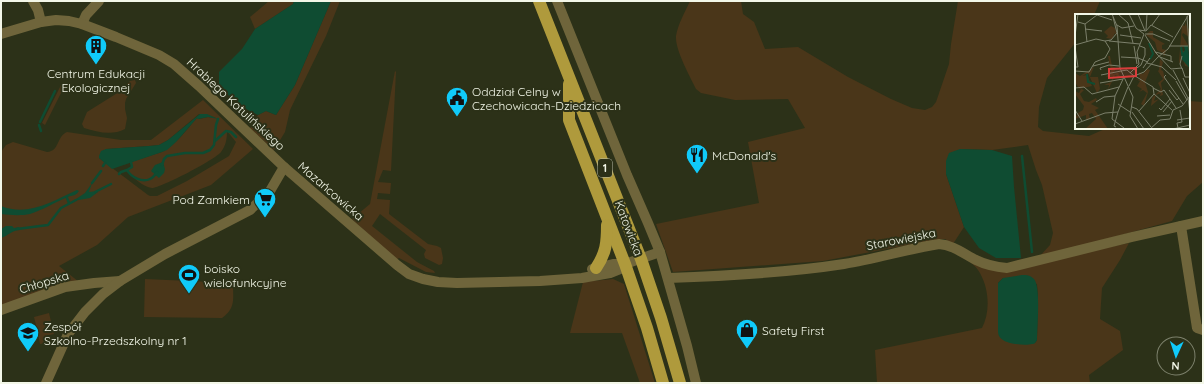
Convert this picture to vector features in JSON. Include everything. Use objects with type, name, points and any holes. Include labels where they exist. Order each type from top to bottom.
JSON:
[{"type":"main road","name":"Katowicka","points":[[540,1],[641,259],[661,318],[680,383]]},
{"type":"main road","name":"Katowicka","points":[[570,77],[569,120],[625,264],[647,328],[663,383]]},
{"type":"main road","points":[[596,268],[605,252],[607,218]]},
{"type":"street","points":[[33,1],[38,10],[41,22]]},
{"type":"street","points":[[82,24],[86,14],[98,1]]},
{"type":"street","points":[[557,1],[627,175],[660,252],[696,383]]},
{"type":"street","name":"Hrabiego Kotulińskiego","points":[[1,34],[41,22],[56,20],[69,21],[82,24],[159,55],[174,64],[199,86],[284,167]]},
{"type":"street","name":"Mazańcowicka","points":[[47,383],[68,334],[85,312],[103,294],[120,281],[165,254],[250,210],[270,191],[284,167],[396,265],[416,277],[430,281],[457,283],[540,282],[610,274],[620,269],[625,264]]},
{"type":"street","name":"Starowiejska","points":[[668,278],[726,276],[812,268],[845,263],[939,244],[947,244],[985,264],[994,267],[1007,268],[1203,222]]},
{"type":"street","points":[[1181,226],[1197,328],[1203,330]]},
{"type":"street","name":"Mazańcowicka","points":[[570,278],[596,268],[613,264],[625,264],[660,252]]},
{"type":"street","name":"Chłopska","points":[[1,310],[65,287],[120,281]]},
{"type":"shaded area","points":[[269,1],[294,1],[293,4],[255,29],[250,17]]},
{"type":"shaded area","points":[[294,1],[331,1],[295,85],[276,115],[266,111],[258,115],[236,104],[219,84],[219,72],[242,49],[255,29],[293,4]]},
{"type":"shaded area","points":[[331,1],[340,1],[326,36],[290,110],[285,132],[274,150],[250,128],[258,115],[266,111],[276,115],[295,85]]},
{"type":"shaded area","points":[[690,1],[741,1],[743,14],[754,22],[765,49],[798,47],[848,77],[891,99],[912,108],[925,110],[932,107],[936,102],[949,64],[958,1],[1100,1],[1094,14],[1075,14],[1075,43],[1047,78],[1039,107],[1038,127],[1043,131],[1089,136],[1105,129],[1190,129],[1190,101],[1203,102],[1203,182],[1187,196],[1172,221],[1038,258],[1050,245],[1053,233],[1042,185],[1028,145],[992,150],[960,149],[946,174],[964,227],[953,244],[945,239],[940,239],[823,261],[673,272],[656,224],[759,203],[748,142],[805,128],[788,99],[735,100],[701,93],[696,89],[683,63],[676,42],[678,27]]},
{"type":"shaded area","points":[[395,71],[391,171],[383,170],[378,182],[391,183],[390,194],[378,193],[377,199],[390,200],[389,214],[428,244],[441,248],[443,258],[442,264],[439,265],[425,258],[424,254],[426,250],[380,214],[372,226],[417,262],[435,273],[426,272],[399,258],[396,260],[352,219],[370,204]]},
{"type":"shaded area","points":[[135,80],[136,83],[125,103],[127,118],[125,129],[110,133],[84,128],[82,124],[87,112],[119,92],[130,81]]},
{"type":"shaded area","points":[[61,85],[64,87],[45,125],[42,123]]},
{"type":"shaded area","points":[[203,100],[253,149],[211,185],[128,217],[97,245],[59,266],[79,282],[1,307],[1,152],[6,145],[13,142],[47,152],[56,147],[61,137],[67,132],[121,140],[151,140]],"holes":[[[199,114],[205,114],[216,118],[197,118],[181,137],[167,149],[131,162],[132,167],[127,170],[141,184],[152,188],[157,187],[188,173],[217,156],[225,144],[227,131],[236,142],[229,156],[187,181],[157,196],[148,195],[99,158],[106,149],[159,145],[168,140]]]},
{"type":"shaded area","points":[[200,114],[207,114],[218,119],[208,117],[197,118],[167,150],[112,169],[99,158],[101,151],[106,149],[159,145],[168,140]]},
{"type":"shaded area","points":[[960,149],[992,150],[1012,156],[1021,258],[996,258],[979,248],[964,227],[946,174],[946,161],[949,153]]},
{"type":"shaded area","points":[[163,162],[165,169],[164,173],[159,178],[151,171],[155,165]]},
{"type":"shaded area","points":[[92,183],[89,192],[98,192],[90,198],[73,201],[85,193]]},
{"type":"shaded area","points":[[77,190],[79,191],[76,195],[63,199],[30,214],[1,214],[1,206],[21,210],[31,209],[50,203]]},
{"type":"shaded area","points":[[6,226],[12,226],[14,228],[19,227],[20,230],[1,238],[1,229]]},
{"type":"shaded area","points":[[1129,243],[1102,288],[1100,319],[1120,331],[1123,350],[1089,375],[1090,383],[877,383],[875,350],[982,328],[988,306],[985,283],[978,270],[964,257],[985,267]],"holes":[[[1003,278],[1037,284],[1037,340],[1035,343],[998,283]]]},
{"type":"shaded area","points":[[1022,275],[1034,279],[1037,290],[1037,340],[1034,344],[1029,345],[1009,343],[1000,338],[998,332],[998,283],[1003,278]]},
{"type":"shaded area","name":"boisko wielofunkcyjne","points":[[145,279],[233,283],[232,307],[230,311],[222,318],[144,317]]},
{"type":"shaded area","points":[[613,279],[624,284],[655,383],[640,383],[622,333],[570,333],[583,282]]},
{"type":"shaded area","points":[[49,313],[54,334],[45,336],[46,343],[40,344],[38,334],[34,335],[32,327],[36,325],[34,317]]},
{"type":"waterway","points":[[40,122],[55,91]]},
{"type":"waterway","points":[[162,165],[167,156],[185,153],[203,153],[210,150],[214,145],[218,119]]},
{"type":"waterway","points":[[39,125],[41,131]]},
{"type":"waterway","points":[[215,141],[226,131],[231,132],[236,137],[234,135]]},
{"type":"waterway","points":[[1022,156],[1032,252]]},
{"type":"waterway","points":[[127,170],[132,167],[131,162]]},
{"type":"waterway","points":[[119,174],[127,170],[134,177],[140,180],[147,180],[151,179],[157,172]]},
{"type":"waterway","points":[[92,183],[101,171]]},
{"type":"waterway","points":[[95,192],[111,184]]},
{"type":"waterway","points":[[67,198],[69,203]]},
{"type":"waterway","points":[[17,229],[48,225],[61,208],[76,200]]},
{"type":"place","name":"Centrum Edukacji Ekologicznej","points":[[96,66]]},
{"type":"place","name":"Oddział Celny w Czechowicach-Dziedzicach","points":[[457,118]]},
{"type":"place","name":"McDonald's","points":[[697,174]]},
{"type":"place","name":"Pod Zamkiem","points":[[265,218]]},
{"type":"place","name":"boisko wielofunkcyjne","points":[[189,294]]},
{"type":"place","name":"Safety First","points":[[747,350]]},
{"type":"place","name":"Zespół Szkolno-Przedszkolny nr 1","points":[[28,352]]}]
